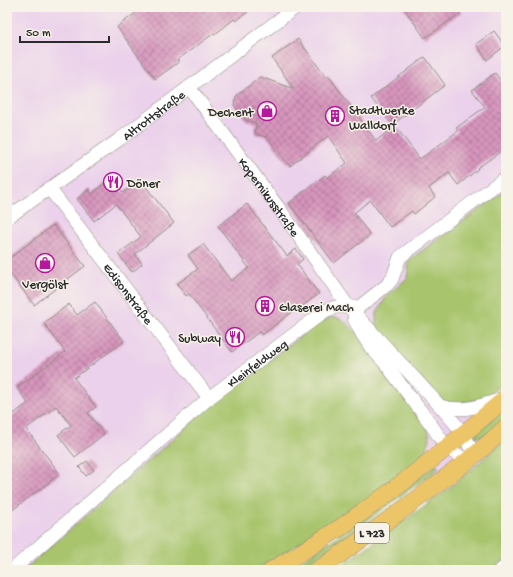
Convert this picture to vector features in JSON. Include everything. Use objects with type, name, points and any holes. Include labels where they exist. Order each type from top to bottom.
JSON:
[{"type":"main road","name":"L 723","points":[[272,570],[342,526],[407,480],[506,398]]},
{"type":"main road","name":"L 723","points":[[318,570],[376,530],[470,459],[506,427]]},
{"type":"street","name":"Altrottstraße","points":[[7,218],[112,144],[296,7]]},
{"type":"street","name":"Kopernikusstraße","points":[[189,87],[281,211],[348,306],[464,434],[470,459]]},
{"type":"street","name":"Kleinfeldweg","points":[[12,570],[210,398],[325,311],[335,307],[359,307],[387,285],[392,279],[400,257],[506,177]]},
{"type":"street","name":"Edisonstraße","points":[[49,188],[210,398]]},
{"type":"street","name":"Kopernikusstraße","points":[[348,306],[371,348],[405,390],[447,448],[470,459]]},
{"type":"street","points":[[440,406],[450,409],[464,410],[506,398]]},
{"type":"street","points":[[501,570],[506,566]]},
{"type":"shaded area","points":[[7,7],[506,7],[506,190],[410,259],[407,278],[386,297],[376,316],[506,426],[506,439],[447,490],[421,457],[427,449],[209,407],[24,570],[7,570]]},
{"type":"green space","points":[[506,190],[506,381],[484,399],[454,404],[440,400],[379,331],[376,324],[376,316],[386,297],[407,278],[409,260]]},
{"type":"green space","points":[[332,317],[342,320],[355,331],[427,426],[430,438],[427,449],[416,463],[367,501],[257,570],[24,570],[209,407],[315,325]]},
{"type":"green space","points":[[506,408],[506,418],[491,433],[475,438],[477,431]]},
{"type":"green space","points":[[506,439],[506,559],[492,570],[335,570],[447,490]]},
{"type":"green space","points":[[436,465],[439,468],[351,533],[298,570],[289,570],[348,529]]},
{"type":"building","points":[[150,7],[254,7],[236,21],[234,19],[214,35],[213,34],[177,60],[179,62],[155,79],[117,27],[141,9],[143,12]]},
{"type":"building","points":[[403,7],[457,7],[461,13],[425,38]]},
{"type":"building","points":[[494,31],[505,46],[487,60],[476,44]]},
{"type":"building","points":[[298,39],[326,77],[328,75],[376,141],[395,126],[420,159],[458,131],[456,128],[485,107],[472,90],[495,73],[506,88],[506,148],[477,168],[478,169],[458,185],[449,173],[429,188],[435,197],[414,214],[412,211],[390,227],[370,200],[354,213],[370,235],[334,263],[289,203],[325,175],[327,178],[347,163],[328,136],[290,166],[267,137],[255,134],[256,123],[246,120],[234,105],[236,96],[260,77],[294,89],[272,58]]},
{"type":"building","points":[[425,57],[445,85],[392,125],[371,98]]},
{"type":"building","points":[[111,178],[123,193],[140,179],[174,223],[135,254],[142,264],[132,272],[118,254],[141,237],[116,204],[94,221],[77,199],[89,189],[92,194]]},
{"type":"building","points":[[247,204],[287,256],[296,249],[303,259],[297,264],[319,294],[298,309],[297,308],[262,335],[259,332],[232,352],[189,294],[186,296],[177,284],[198,269],[188,255],[203,244],[231,281],[249,268],[218,226]]},
{"type":"building","name":"Vergölst","points":[[53,225],[85,266],[34,305],[7,269],[7,260]]},
{"type":"building","points":[[95,302],[124,341],[74,378],[96,407],[88,413],[104,434],[75,457],[58,435],[71,425],[56,406],[26,429],[60,474],[7,514],[7,419],[28,403],[17,388],[65,352],[44,323],[69,304],[77,315]]},
{"type":"building","points":[[87,461],[94,470],[86,476],[79,467]]},
{"type":"place","name":"Dechent","points":[[267,111]]},
{"type":"place","name":"Stadtwerke Walldorf","points":[[335,116]]},
{"type":"place","name":"Döner","points":[[113,182]]},
{"type":"place","name":"Vergölst","points":[[45,263]]},
{"type":"place","name":"Glaserei Mach","points":[[265,306]]},
{"type":"place","name":"Subway","points":[[235,337]]}]
